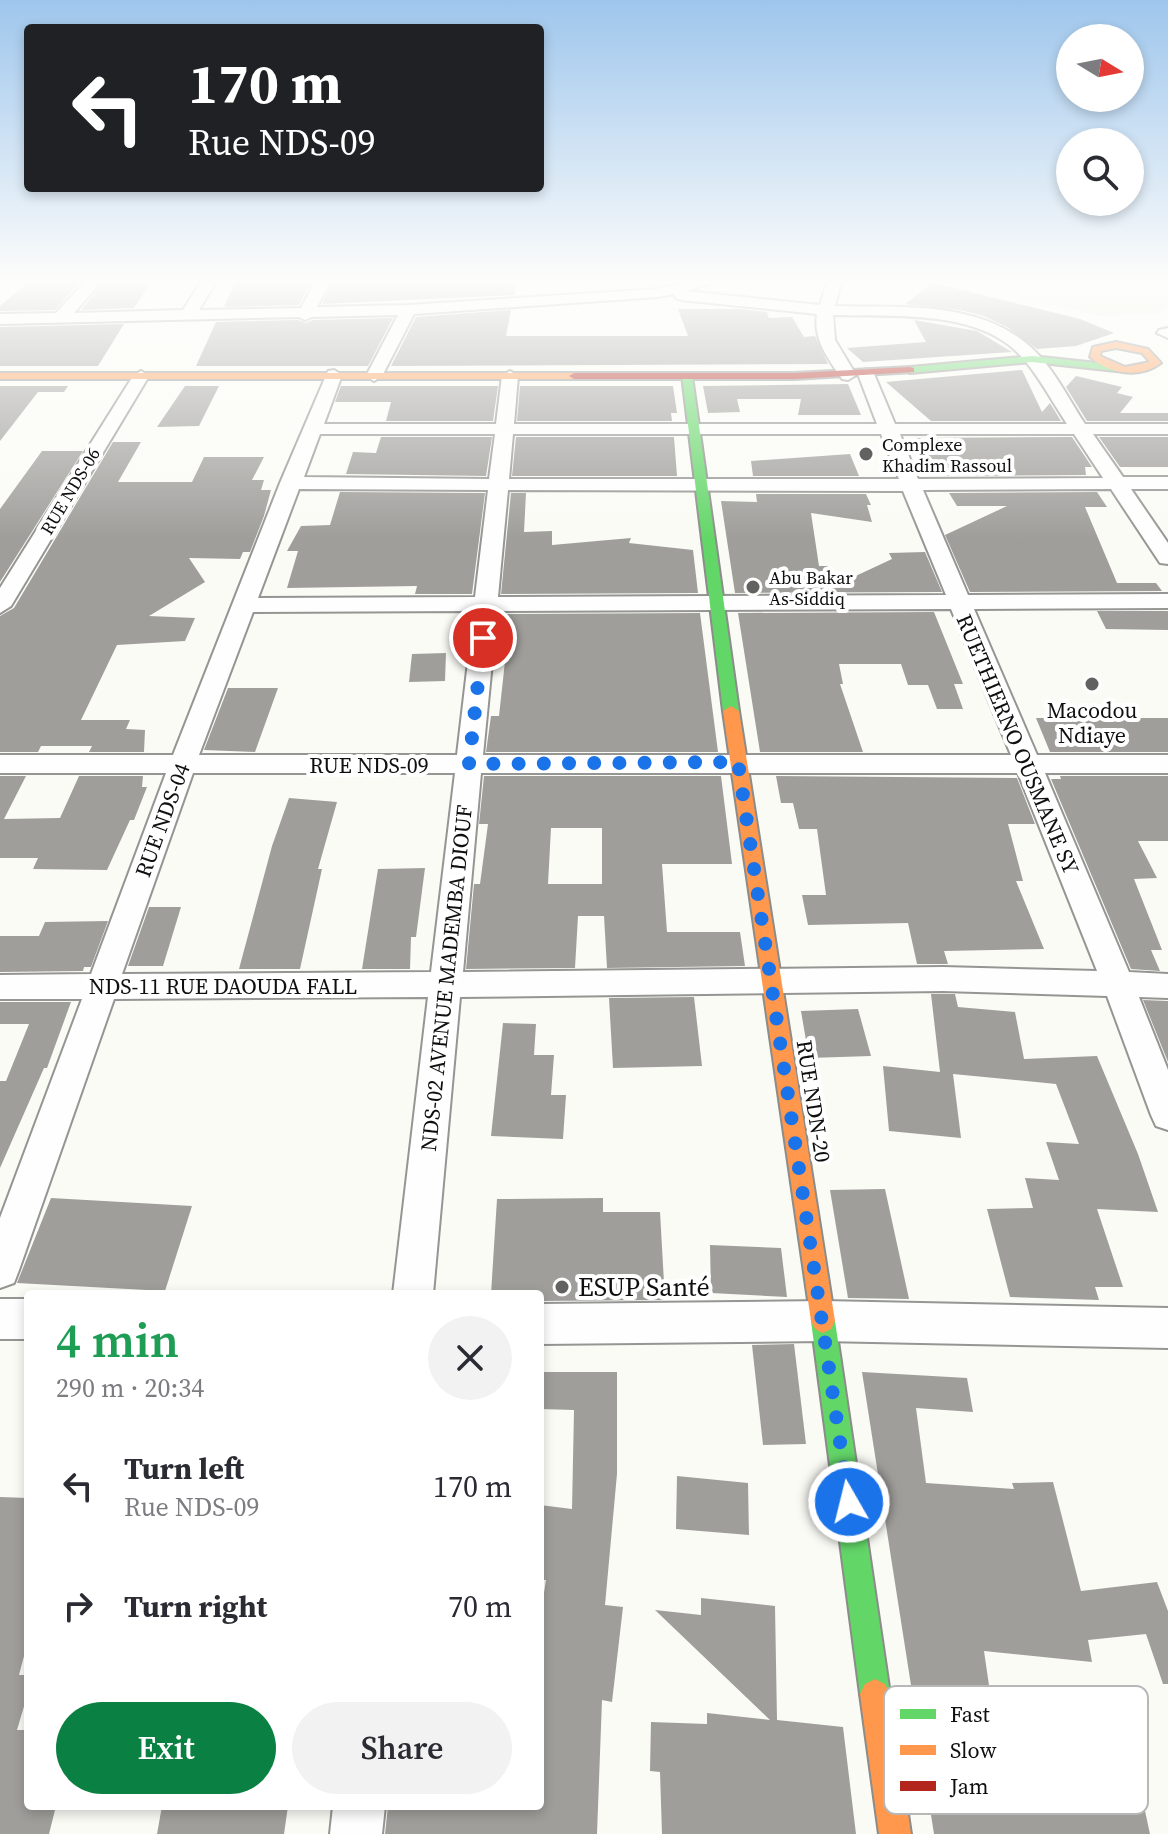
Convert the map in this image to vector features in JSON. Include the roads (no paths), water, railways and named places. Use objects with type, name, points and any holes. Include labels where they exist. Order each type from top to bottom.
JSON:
[{"type":"street","points":[[374,376],[378,368]]},
{"type":"street","name":"RUETHIERNO OUSMANE SY","points":[[851,368],[886,427],[1120,985],[1168,1115]]},
{"type":"street","points":[[0,376],[687,376],[857,374],[934,368]]},
{"type":"street","points":[[1043,368],[1116,484],[1168,558]]},
{"type":"street","points":[[1113,368],[1148,368]]},
{"type":"street","points":[[1120,368],[1125,369]]},
{"type":"street","name":"RUE NDS-04","points":[[0,1270],[182,765],[247,605],[290,483],[334,375]]},
{"type":"street","name":"RUE NDS-06","points":[[0,606],[141,376]]},
{"type":"street","name":"NDS-02 AVENUE MADEMBA DIOUF","points":[[413,1290],[510,376]]},
{"type":"street","name":"RUE NDN-20","points":[[687,376],[738,762],[823,1321],[884,1756]]},
{"type":"street","points":[[314,429],[1168,429]]},
{"type":"street","points":[[290,483],[700,486],[1168,483]]},
{"type":"street","points":[[247,605],[1168,601]]},
{"type":"street","name":"RUE NDS-09","points":[[0,764],[1168,764]]},
{"type":"street","name":"NDS-11 RUE DAOUDA FALL","points":[[0,987],[771,983],[943,979],[1168,986]]},
{"type":"street","points":[[0,1319],[24,1319]]},
{"type":"street","points":[[544,1324],[823,1321],[1168,1328]]},
{"type":"street","points":[[356,1834],[359,1810]]},
{"type":"street","name":"RUE NDN-20","points":[[892,1814],[895,1834]]},
{"type":"place","name":"Complexe Khadim Rassoul","points":[[866,454]]},
{"type":"place","name":"Abu Bakar As-Siddiq","points":[[753,587]]},
{"type":"place","name":"Macodou Ndiaye","points":[[1092,684]]},
{"type":"place","name":"ESUP Santé","points":[[562,1287]]}]
